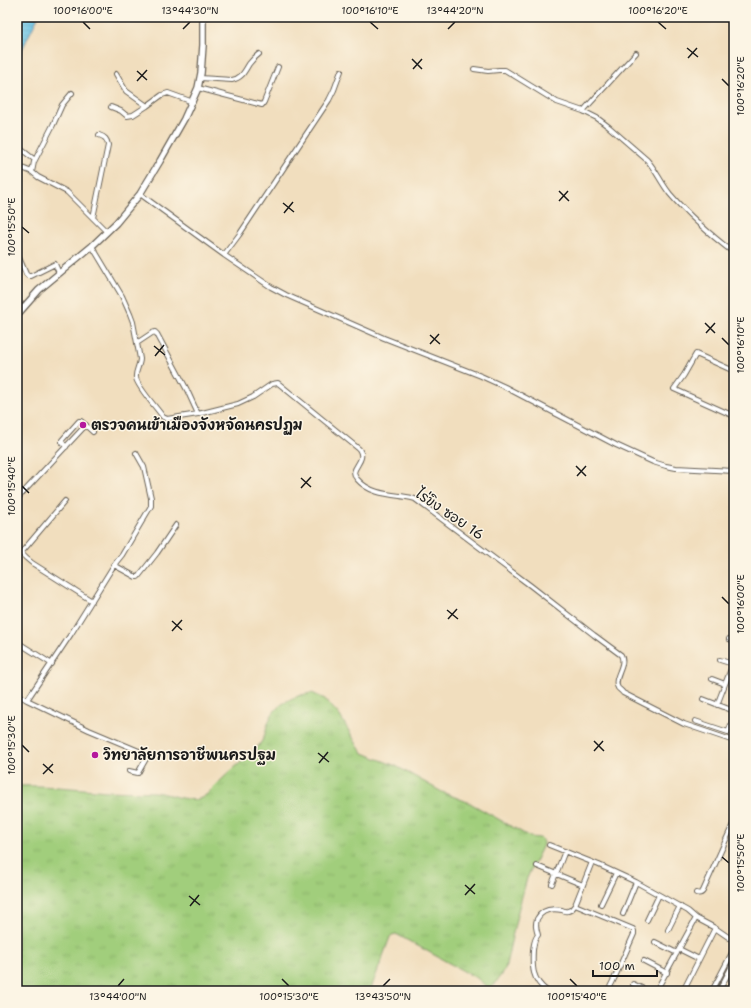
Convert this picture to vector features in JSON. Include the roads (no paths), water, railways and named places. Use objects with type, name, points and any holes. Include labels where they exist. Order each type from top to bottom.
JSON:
[{"type":"main road","points":[[17,315],[39,290],[92,246],[140,194],[193,102],[198,88],[201,64],[203,17]]},
{"type":"street","points":[[583,111],[636,53]]},
{"type":"street","points":[[200,76],[232,80],[237,79],[242,77],[250,63],[259,54]]},
{"type":"street","points":[[198,88],[262,105],[271,88],[278,67]]},
{"type":"street","points":[[474,69],[488,71],[505,70],[557,102],[583,111],[604,122],[639,152],[652,166],[669,193],[696,220],[734,253]]},
{"type":"street","points":[[224,255],[239,235],[329,100],[341,71]]},
{"type":"street","points":[[116,74],[126,91],[147,106]]},
{"type":"street","points":[[32,172],[32,166],[62,105],[72,93]]},
{"type":"street","points":[[111,107],[121,111],[127,116],[133,115],[165,93],[176,95],[193,102]]},
{"type":"street","points":[[93,218],[108,145],[107,140],[99,135]]},
{"type":"street","points":[[17,146],[35,160]]},
{"type":"street","points":[[17,166],[32,172],[38,177],[67,192],[106,232]]},
{"type":"street","points":[[140,194],[224,255],[286,296],[384,338],[481,376],[647,460],[676,468],[734,471]]},
{"type":"street","name":"ไร่ขิง ซอย 16","points":[[92,246],[122,296],[133,322],[140,359],[136,374],[138,382],[163,417],[167,419],[198,414],[245,401],[272,384],[278,382],[360,450],[362,457],[354,474],[361,484],[375,491],[410,497],[415,500],[621,655],[623,661],[617,680],[618,687],[623,693],[684,724],[734,741]]},
{"type":"street","points":[[17,253],[28,276],[31,276],[55,264],[59,273]]},
{"type":"street","points":[[137,343],[152,333],[155,332],[158,334],[198,414]]},
{"type":"street","points":[[734,371],[696,354],[674,389],[734,416]]},
{"type":"street","points":[[66,447],[62,440],[79,421],[81,421],[93,432]]},
{"type":"street","points":[[18,500],[86,425]]},
{"type":"street","points":[[27,700],[52,664],[151,506],[151,498],[144,467],[136,453]]},
{"type":"street","points":[[21,553],[65,501]]},
{"type":"street","points":[[114,565],[138,577],[176,525]]},
{"type":"street","points":[[17,550],[32,563],[92,601]]},
{"type":"street","points":[[729,640],[734,641]]},
{"type":"street","points":[[17,642],[52,664]]},
{"type":"street","points":[[717,705],[733,663],[720,660]]},
{"type":"street","points":[[712,679],[725,684]]},
{"type":"street","points":[[17,694],[89,730],[139,751],[147,756],[138,774],[129,771]]},
{"type":"street","points":[[703,699],[734,711]]},
{"type":"street","points":[[694,721],[728,732],[734,718]]},
{"type":"street","points":[[696,893],[702,893],[734,822]]},
{"type":"street","points":[[548,845],[566,851],[636,882],[680,906],[696,918],[715,928],[734,941]]},
{"type":"street","points":[[552,884],[566,851]]},
{"type":"street","points":[[547,991],[539,984],[533,970],[535,937],[538,935],[536,923],[540,915],[546,910],[568,911],[573,909],[592,862]]},
{"type":"street","points":[[537,866],[583,885]]},
{"type":"street","points":[[601,904],[616,873]]},
{"type":"street","points":[[623,914],[636,882]]},
{"type":"street","points":[[647,920],[659,895]]},
{"type":"street","points":[[575,905],[633,929],[634,931],[608,991]]},
{"type":"street","points":[[668,930],[680,906]]},
{"type":"street","points":[[656,991],[696,918]]},
{"type":"street","points":[[683,991],[715,928]]},
{"type":"street","points":[[656,942],[699,959]]},
{"type":"street","points":[[725,991],[714,989],[734,949]]},
{"type":"street","points":[[644,961],[667,973]]},
{"type":"street","points":[[720,990],[732,969],[734,962]]},
{"type":"street","points":[[633,984],[648,991]]},
{"type":"water","points":[[17,17],[38,17],[17,60]]},
{"type":"place","name":"ตรวจคนเข้าเมืองจังหจัดนครปฏม","points":[[83,425]]},
{"type":"place","name":"วิทยาลัยการอาชีพนครปฐม","points":[[95,755]]}]
